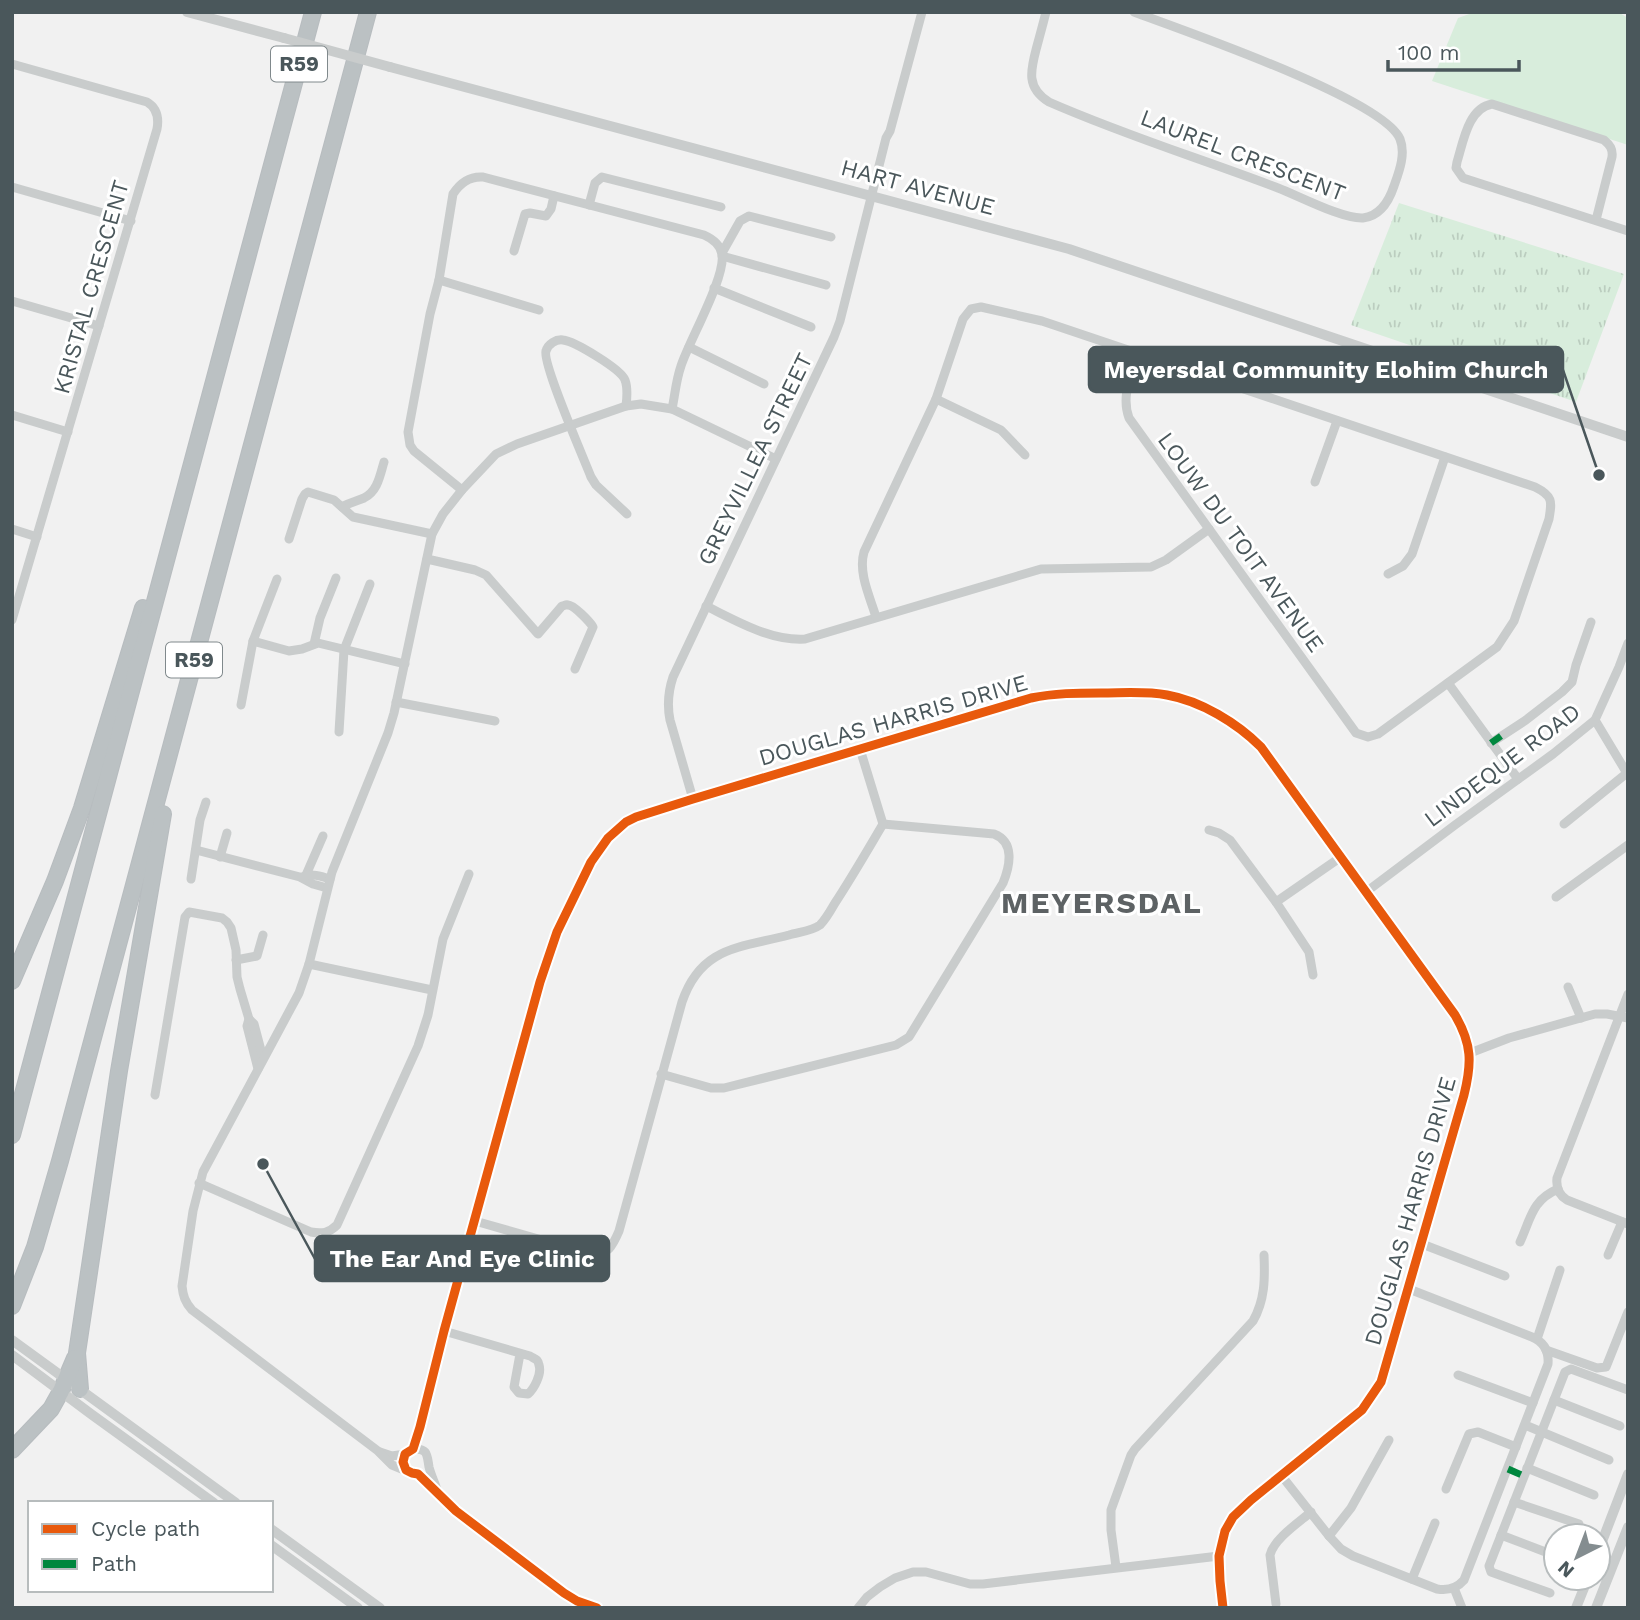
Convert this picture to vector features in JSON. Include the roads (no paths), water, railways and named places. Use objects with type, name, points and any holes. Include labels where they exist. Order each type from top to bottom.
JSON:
[{"type":"highway","name":"R59","points":[[12,1135],[313,12]]},
{"type":"highway","name":"R59","points":[[12,1306],[43,1224],[368,12]]},
{"type":"highway","points":[[12,981],[55,881],[82,808],[177,488],[194,457]]},
{"type":"highway","points":[[80,1389],[77,1353],[119,1071],[167,796],[171,749]]},
{"type":"highway","points":[[12,1450],[51,1409],[77,1353]]},
{"type":"street","name":"HART AVENUE","points":[[187,12],[1069,249],[1628,437]]},
{"type":"street","name":"GREYVILLEA STREET","points":[[693,799],[670,720],[668,697],[673,677],[840,321],[874,197],[886,138],[922,12]]},
{"type":"street","name":"LAUREL CRESCENT","points":[[1046,12],[1031,66],[1031,78],[1037,93],[1044,99],[1339,213],[1360,218],[1373,215],[1383,208],[1394,187],[1402,159],[1400,139],[1387,123],[1302,77],[1134,12]]},
{"type":"street","name":"KRISTAL CRESCENT","points":[[12,64],[147,102],[158,117],[158,129],[12,620]]},
{"type":"street","points":[[1596,220],[1612,158],[1609,144],[1604,140],[1492,104],[1480,108],[1471,121],[1457,162],[1456,168],[1463,178],[1628,231]]},
{"type":"street","points":[[462,490],[414,451],[408,439],[453,194],[464,181],[483,177],[704,235],[715,241],[722,254],[826,285]]},
{"type":"street","points":[[589,205],[596,182],[602,177],[721,207]]},
{"type":"street","points":[[12,187],[131,221]]},
{"type":"street","points":[[514,251],[525,214],[546,216],[551,209],[554,195]]},
{"type":"street","points":[[671,409],[678,378],[720,270],[722,254],[740,221],[749,216],[831,237]]},
{"type":"street","points":[[439,280],[539,310]]},
{"type":"street","points":[[714,288],[811,327]]},
{"type":"street","points":[[12,301],[99,326]]},
{"type":"street","points":[[876,617],[863,573],[862,557],[936,399],[961,325],[969,311],[977,307],[1042,321],[1545,492],[1550,497],[1549,519],[1514,621],[1497,647],[1448,683],[1518,779]]},
{"type":"street","points":[[626,406],[627,388],[622,374],[564,340],[555,341],[546,349],[546,357],[593,482],[627,514]]},
{"type":"street","points":[[689,347],[764,384]]},
{"type":"street","name":"LOUW DU TOIT AVENUE","points":[[1137,354],[1125,400],[1129,418],[1351,728],[1360,735],[1372,737],[1448,683]]},
{"type":"street","points":[[936,399],[1001,430],[1025,455]]},
{"type":"street","points":[[289,539],[302,499],[308,492],[331,499],[353,517],[432,534],[443,514],[462,490],[496,454],[517,444],[626,406],[641,404],[671,409],[776,459]]},
{"type":"street","points":[[12,415],[68,432]]},
{"type":"street","points":[[1315,482],[1337,421]]},
{"type":"street","points":[[1388,574],[1403,566],[1412,554],[1445,457]]},
{"type":"street","points":[[342,507],[372,492],[377,485],[384,461]]},
{"type":"street","points":[[12,529],[37,537]]},
{"type":"street","points":[[706,606],[769,635],[790,639],[812,637],[1041,569],[1151,567],[1166,560],[1209,529]]},
{"type":"street","name":"DOUGLAS HARRIS DRIVE","points":[[432,534],[388,733],[328,883],[309,964],[295,1003],[210,1156],[199,1183],[182,1286],[183,1295],[192,1310],[378,1451],[392,1465],[414,1473],[456,1511],[564,1593],[597,1608]]},
{"type":"street","points":[[427,559],[486,575],[538,634],[559,609],[566,604],[572,606],[589,621],[593,629],[575,669]]},
{"type":"street","points":[[314,644],[320,618],[335,578]]},
{"type":"street","points":[[241,705],[253,641],[277,579]]},
{"type":"street","points":[[339,732],[344,650],[370,584]]},
{"type":"street","points":[[1491,743],[1526,720],[1572,681],[1591,622]]},
{"type":"street","points":[[253,641],[285,651],[318,643],[405,664]]},
{"type":"street","name":"LINDEQUE ROAD","points":[[1366,892],[1595,720],[1628,643]]},
{"type":"street","name":"DOUGLAS HARRIS DRIVE","points":[[438,1492],[420,1427],[444,1331],[543,974],[557,932],[601,846],[620,827],[636,817],[1031,698],[1052,694],[1169,695],[1203,708],[1231,723],[1252,738],[1266,753],[1455,1015],[1462,1028],[1471,1062],[1384,1375],[1372,1397],[1352,1419],[1233,1517],[1225,1531],[1219,1556],[1223,1608]]},
{"type":"street","points":[[396,702],[495,721]]},
{"type":"street","points":[[1564,824],[1627,774],[1595,720]]},
{"type":"street","points":[[475,1221],[591,1254],[601,1254],[609,1250],[619,1231],[685,993],[699,970],[724,951],[818,926],[846,887],[883,824],[860,749]]},
{"type":"street","points":[[191,879],[200,820],[206,802]]},
{"type":"street","points":[[661,1074],[711,1088],[724,1088],[896,1045],[909,1037],[1003,883],[1008,869],[1009,851],[1003,838],[994,834],[883,824]]},
{"type":"street","points":[[1209,830],[1230,840],[1276,902],[1309,952],[1313,975]]},
{"type":"street","points":[[220,857],[226,833]]},
{"type":"street","points":[[303,876],[323,835]]},
{"type":"street","points":[[1556,897],[1628,845]]},
{"type":"street","points":[[196,850],[303,876],[316,875],[328,883]]},
{"type":"street","points":[[1276,902],[1341,856]]},
{"type":"street","points":[[199,1183],[312,1232],[324,1233],[333,1229],[342,1217],[418,1046],[428,1015],[447,926],[469,874]]},
{"type":"street","points":[[155,1095],[185,917],[192,911],[222,918],[233,934],[238,982],[263,1058]]},
{"type":"street","points":[[236,960],[257,956],[262,935]]},
{"type":"street","points":[[309,964],[432,990]]},
{"type":"street","points":[[1568,987],[1581,1018]]},
{"type":"street","points":[[1608,1255],[1625,1223],[1567,1200],[1558,1189],[1557,1178],[1623,1017],[1628,995]]},
{"type":"street","points":[[1470,1053],[1509,1038],[1581,1018],[1601,1014],[1623,1017]]},
{"type":"street","points":[[249,1019],[247,1026],[258,1069]]},
{"type":"street","points":[[1520,1242],[1539,1200],[1558,1189]]},
{"type":"street","points":[[1422,1244],[1505,1276]]},
{"type":"street","points":[[1116,1567],[1111,1510],[1131,1455],[1253,1321],[1261,1306],[1264,1291],[1265,1255]]},
{"type":"street","points":[[1537,1339],[1560,1270]]},
{"type":"street","points":[[1282,1475],[1341,1549],[1437,1589],[1454,1588],[1462,1583],[1548,1364],[1546,1350],[1537,1339],[1409,1289]]},
{"type":"street","points":[[1546,1350],[1597,1368],[1606,1367],[1628,1312]]},
{"type":"street","points":[[444,1331],[520,1354]]},
{"type":"street","points":[[12,1340],[63,1385],[211,1501]]},
{"type":"street","points":[[12,1355],[63,1385],[80,1389],[233,1501]]},
{"type":"street","points":[[1550,1593],[1491,1572],[1489,1566],[1564,1372],[1569,1369],[1628,1390]]},
{"type":"street","points":[[1458,1375],[1533,1403]]},
{"type":"street","points":[[1554,1400],[1620,1426]]},
{"type":"street","points":[[1525,1425],[1609,1460]]},
{"type":"street","points":[[420,1427],[403,1462],[406,1470],[414,1473],[425,1472],[429,1466]]},
{"type":"street","points":[[1446,1489],[1469,1434],[1478,1432],[1516,1447]]},
{"type":"street","points":[[1329,1536],[1351,1508],[1389,1440]]},
{"type":"street","points":[[378,1451],[393,1456],[419,1449],[425,1452]]},
{"type":"street","points":[[1527,1468],[1594,1495]]},
{"type":"street","points":[[1610,1522],[1628,1474]]},
{"type":"street","points":[[1514,1502],[1573,1522]]},
{"type":"street","points":[[1276,1604],[1271,1549],[1311,1512]]},
{"type":"street","points":[[1412,1579],[1435,1522]]},
{"type":"street","points":[[1596,1608],[1628,1527]]},
{"type":"street","points":[[273,1530],[380,1608]]},
{"type":"street","points":[[1501,1535],[1542,1551]]},
{"type":"street","points":[[273,1546],[358,1608]]},
{"type":"street","points":[[858,1608],[880,1587],[912,1572],[926,1572],[970,1584],[1219,1556]]},
{"type":"street","points":[[1454,1588],[1462,1608]]},
{"type":"place","name":"Meyersdal Community Elohim Church","points":[[1599,475]]},
{"type":"place","name":"The Ear And Eye Clinic","points":[[263,1164]]},
{"type":"district","name":"MEYERSDAL","points":[[1102,903]]}]
